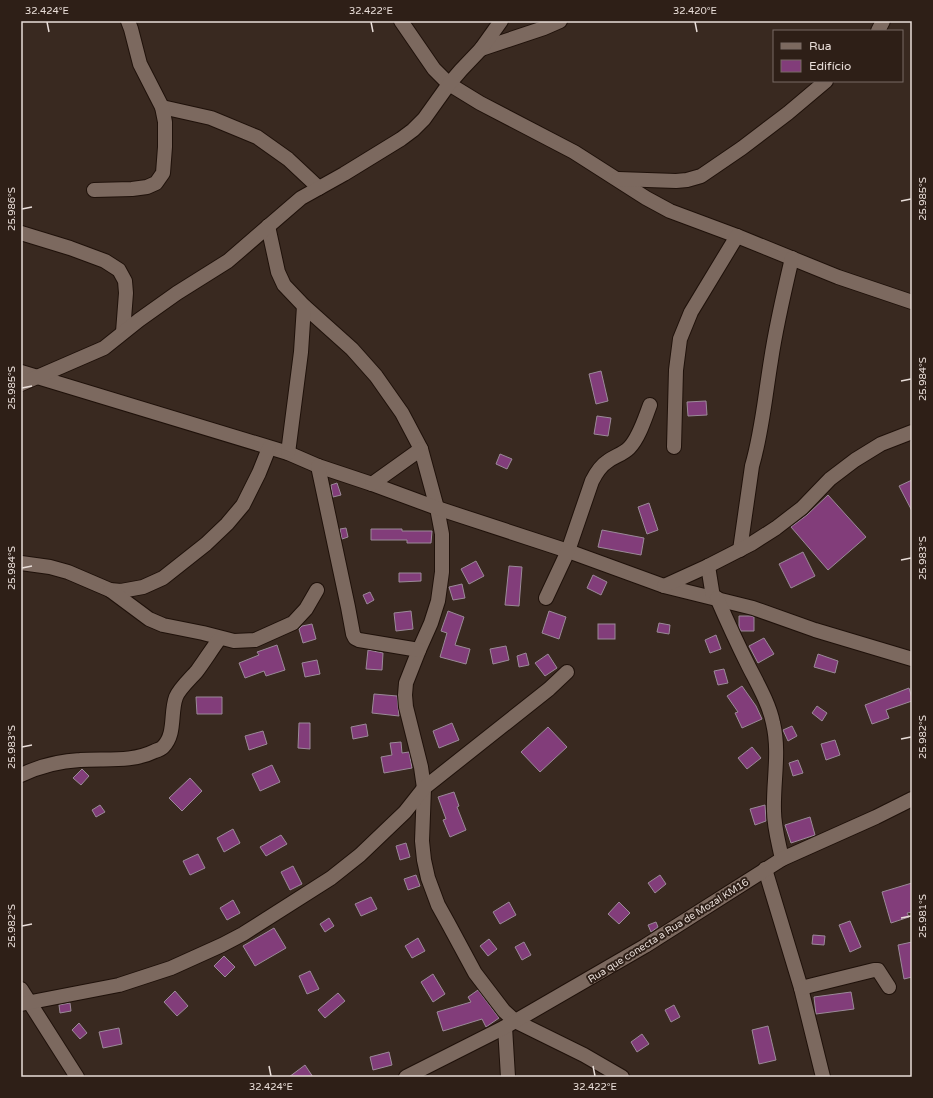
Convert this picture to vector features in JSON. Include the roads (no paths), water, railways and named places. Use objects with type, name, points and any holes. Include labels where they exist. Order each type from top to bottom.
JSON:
[{"type":"street","points":[[94,190],[147,187],[156,183],[163,173],[165,122],[162,107],[140,64],[132,30],[128,21]]},
{"type":"street","points":[[401,21],[434,69],[449,84],[480,103],[574,152],[646,198],[670,211],[737,236],[838,277],[912,302]]},
{"type":"street","points":[[21,384],[104,348],[123,332],[177,293],[228,261],[301,198],[389,147],[413,130],[424,120],[449,84],[481,49],[501,21]]},
{"type":"street","points":[[481,49],[544,28],[560,21]]},
{"type":"street","points":[[878,30],[883,21]]},
{"type":"street","points":[[617,179],[676,181],[701,176],[742,148],[788,113],[824,82]]},
{"type":"street","points":[[162,107],[211,118],[257,137],[288,159],[319,188]]},
{"type":"street","points":[[268,226],[278,272],[284,285],[304,306],[352,349],[376,376],[402,413],[421,449],[437,508],[442,534],[442,572],[438,601],[431,623],[418,650],[406,683],[405,695],[406,707],[421,767],[424,788],[422,841],[424,860],[428,878],[438,905],[475,973],[504,1011],[510,1024],[508,1077]]},
{"type":"street","points":[[21,233],[77,250],[104,261],[119,270],[124,281],[126,293],[123,332]]},
{"type":"street","points":[[674,447],[676,370],[680,339],[691,312],[737,236]]},
{"type":"street","points":[[740,550],[752,466],[765,407],[778,319],[792,258]]},
{"type":"street","points":[[288,453],[304,306]]},
{"type":"street","points":[[21,372],[36,378],[288,453],[318,466],[437,508],[568,551],[664,586],[753,608],[816,630],[912,659]]},
{"type":"street","points":[[546,598],[568,551],[592,481],[598,470],[607,461],[631,447],[650,405]]},
{"type":"street","points":[[664,586],[740,550],[776,528],[802,508],[830,479],[855,460],[881,444],[912,432]]},
{"type":"street","points":[[110,590],[121,591],[143,587],[163,578],[206,544],[227,524],[243,505],[259,473],[269,448]]},
{"type":"street","points":[[372,484],[421,449]]},
{"type":"street","points":[[318,466],[355,638],[359,640],[418,650]]},
{"type":"street","points":[[21,563],[50,567],[68,572],[110,590],[149,619],[163,625],[234,641],[256,640],[293,623],[306,609],[317,590]]},
{"type":"street","points":[[708,566],[715,598],[758,686],[773,722],[776,765],[774,812],[782,859]]},
{"type":"street","points":[[21,775],[31,770],[56,762],[116,760],[145,756],[162,747],[168,741],[176,696],[197,671],[220,638]]},
{"type":"street","points":[[26,1003],[119,985],[171,968],[222,945],[242,934],[331,878],[360,855],[405,812],[424,788],[549,689],[567,672]]},
{"type":"street","name":"Rua que conecta a Rua de Mozal KM16","points":[[406,1077],[510,1024],[645,946],[782,859],[876,817],[912,799]]},
{"type":"street","points":[[765,869],[801,988],[823,1077]]},
{"type":"street","points":[[801,988],[874,970],[878,970],[890,987]]},
{"type":"street","points":[[21,989],[26,1003],[40,1019],[77,1077]]},
{"type":"street","points":[[510,1024],[584,1055],[622,1077]]}]
